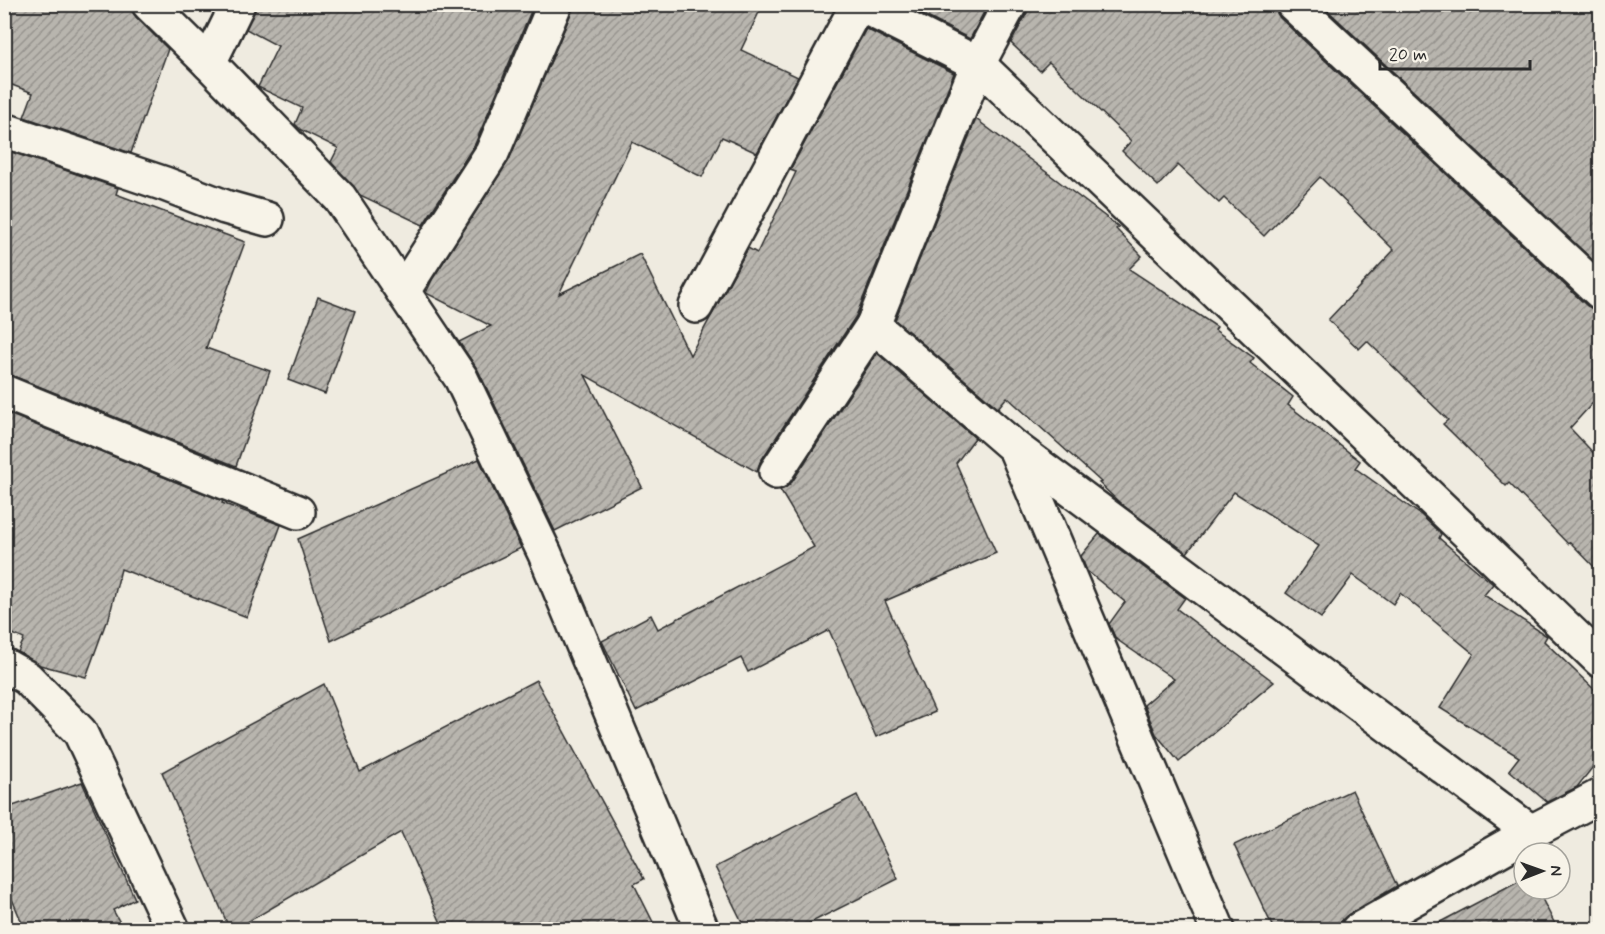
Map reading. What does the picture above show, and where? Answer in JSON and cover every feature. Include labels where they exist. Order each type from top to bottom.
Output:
[{"type":"street","points":[[149,4],[340,198],[461,378],[545,554],[702,930]]},
{"type":"street","points":[[209,63],[238,4]]},
{"type":"street","points":[[403,291],[492,153],[555,4]]},
{"type":"street","points":[[696,306],[859,4],[978,63],[1600,660]]},
{"type":"street","points":[[776,472],[873,325],[978,63],[1010,4]]},
{"type":"street","points":[[1293,4],[1600,292]]},
{"type":"street","points":[[4,130],[165,184],[225,207],[267,219]]},
{"type":"street","points":[[873,325],[1014,447],[1531,832]]},
{"type":"street","points":[[4,392],[298,512]]},
{"type":"street","points":[[1014,447],[1218,930]]},
{"type":"street","points":[[4,665],[27,678],[80,732],[173,930]]},
{"type":"street","points":[[1358,930],[1531,832],[1600,796]]},
{"type":"building","points":[[4,4],[131,4],[131,10],[136,17],[168,49],[131,153],[24,117],[33,93],[4,82]]},
{"type":"building","points":[[256,4],[534,4],[475,144],[423,225],[360,195],[331,162],[338,148],[301,130],[295,124],[302,108],[258,87],[278,46],[246,29]]},
{"type":"building","points":[[573,4],[763,4],[741,50],[798,77],[757,153],[722,137],[702,177],[632,142],[559,294],[640,254],[690,355],[748,248],[757,253],[796,172],[790,170],[866,29],[954,73],[856,316],[760,462],[757,472],[585,375],[642,487],[555,531],[478,370],[459,342],[491,326],[426,293],[433,278],[509,160]]},
{"type":"building","points":[[902,4],[988,4],[970,39]]},
{"type":"building","points":[[1029,4],[1275,4],[1275,10],[1280,18],[1587,306],[1600,310],[1600,395],[1570,428],[1600,460],[1600,573],[1570,542],[1568,544],[1509,483],[1506,486],[1443,424],[1448,420],[1367,341],[1359,349],[1328,320],[1394,250],[1320,177],[1264,236],[1224,198],[1219,203],[1178,165],[1158,186],[1122,151],[1131,141],[1049,62],[1040,71],[1011,43],[1027,13]]},
{"type":"building","points":[[1321,4],[1600,4],[1600,267]]},
{"type":"building","points":[[976,119],[1119,227],[1116,229],[1142,256],[1129,269],[1217,327],[1215,330],[1254,358],[1250,363],[1293,397],[1288,405],[1360,461],[1355,468],[1421,515],[1441,534],[1439,538],[1493,584],[1484,595],[1547,636],[1544,641],[1600,695],[1600,758],[1577,787],[1547,802],[1509,770],[1519,757],[1440,708],[1474,654],[1400,593],[1393,604],[1353,575],[1321,618],[1286,593],[1319,546],[1234,492],[1187,553],[1121,504],[1099,483],[1101,482],[1007,397],[998,408],[895,320]]},
{"type":"building","points":[[11,152],[118,188],[116,194],[245,242],[206,348],[270,371],[236,466],[4,374],[4,169]]},
{"type":"building","points":[[318,297],[355,311],[325,394],[288,380]]},
{"type":"building","points":[[877,353],[975,438],[956,463],[996,553],[885,601],[935,712],[876,737],[829,630],[748,672],[741,658],[636,711],[602,641],[651,615],[658,629],[814,547],[780,490],[792,482]]},
{"type":"building","points":[[4,412],[223,501],[222,503],[281,525],[247,617],[121,569],[108,622],[106,622],[86,677],[40,665],[18,652],[24,639],[4,630]]},
{"type":"building","points":[[479,459],[521,548],[331,641],[298,539]]},
{"type":"building","points":[[1099,534],[1185,598],[1177,609],[1274,682],[1179,762],[1156,734],[1144,705],[1174,679],[1116,639],[1109,624],[1125,602],[1087,571],[1081,556]]},
{"type":"building","points":[[536,680],[644,879],[634,884],[657,930],[444,930],[401,832],[234,930],[230,930],[162,772],[324,684],[360,772]]},
{"type":"building","points":[[82,782],[135,899],[113,910],[124,930],[25,930],[4,880],[4,809]]},
{"type":"building","points":[[1352,790],[1397,886],[1349,914],[1342,920],[1339,930],[1274,930],[1234,845]]},
{"type":"building","points":[[857,795],[898,879],[796,930],[746,930],[715,867]]},
{"type":"building","points":[[1512,884],[1512,901],[1543,901],[1558,930],[1425,930]]},
{"type":"building","points":[[1413,920],[1418,930],[1397,930]]}]
